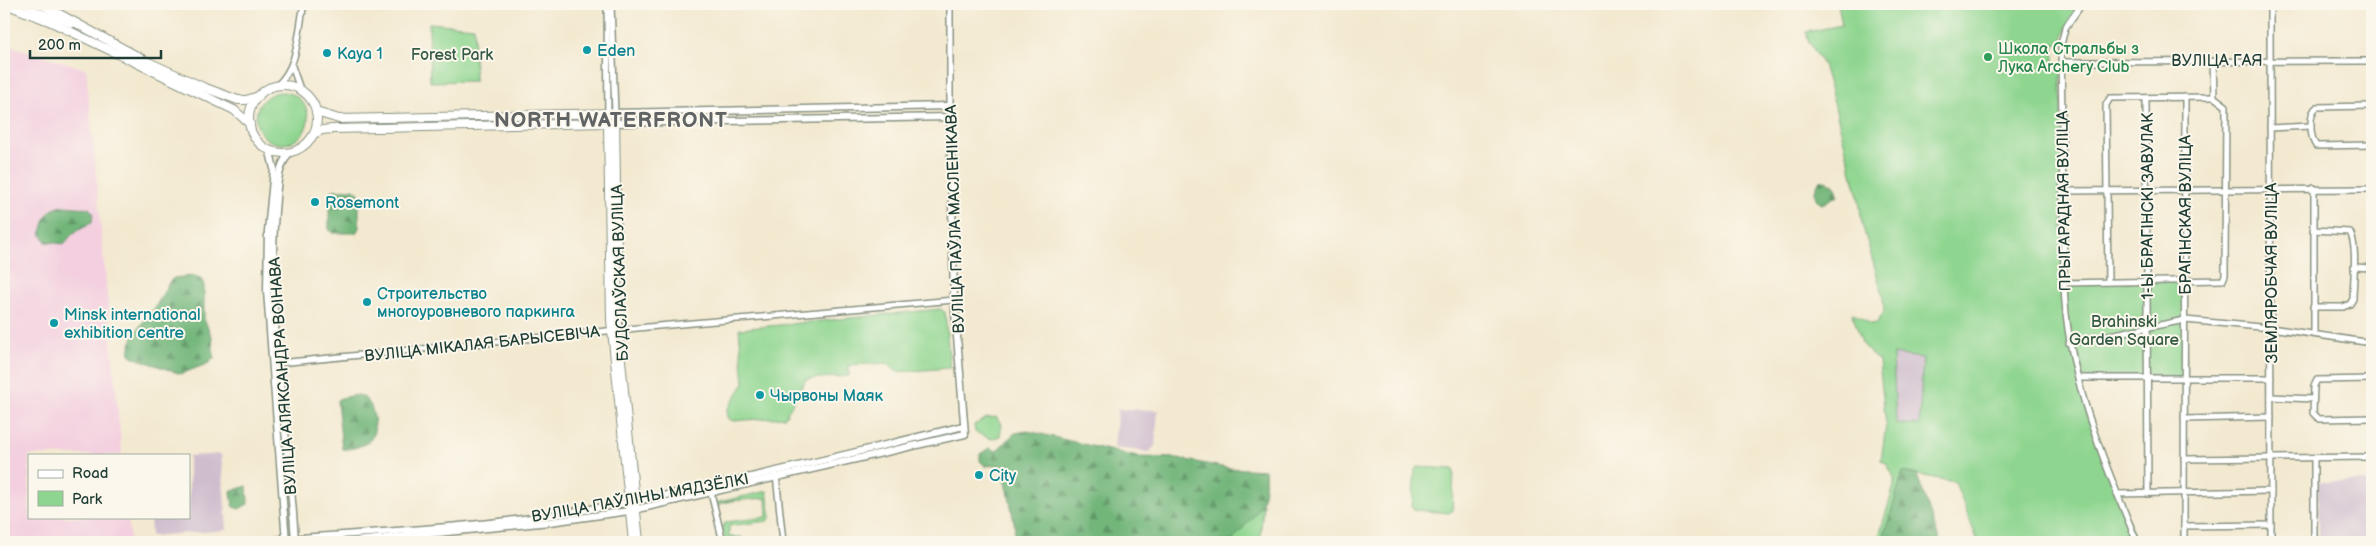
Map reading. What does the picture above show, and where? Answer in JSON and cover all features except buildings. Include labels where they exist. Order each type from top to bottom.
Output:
[{"type":"main road","points":[[5,4],[49,21],[234,110],[250,124]]},
{"type":"main road","points":[[41,4],[146,61],[229,97],[246,100],[259,96],[276,86],[290,86],[300,89],[310,98],[316,112],[317,123],[314,134]]},
{"type":"main road","points":[[259,96],[251,109],[250,124],[257,142],[270,152],[289,153],[302,147],[314,134],[322,130],[333,129],[611,123]]},
{"type":"main road","points":[[316,112],[339,119],[612,113]]},
{"type":"main road","name":"БУДСЛАЎСКАЯ ВУЛІЦА","points":[[612,113],[615,330],[632,511],[632,542]]},
{"type":"main road","name":"БУДСЛАЎСКАЯ ВУЛІЦА","points":[[632,511],[640,542]]},
{"type":"street","points":[[23,4],[146,61]]},
{"type":"street","points":[[276,86],[286,77],[292,66],[304,4]]},
{"type":"street","name":"БУДСЛАЎСКАЯ ВУЛІЦА","points":[[609,4],[612,113]]},
{"type":"street","name":"ВУЛІЦА ПАЎЛА МАСЛЕНІКАВА","points":[[950,4],[950,117],[954,300],[965,434]]},
{"type":"street","name":"ПРЫГАРАДНАЯ ВУЛІЦА","points":[[2082,4],[2065,28],[2062,42],[2064,282],[2069,343],[2078,378],[2117,494],[2137,542]]},
{"type":"street","name":"ЗЕМЛЯРОБЧАЯ ВУЛІЦА","points":[[2270,4],[2272,542]]},
{"type":"street","points":[[2213,61],[2214,97]]},
{"type":"street","name":"ВУЛІЦА ГАЯ","points":[[2062,62],[2372,61]]},
{"type":"street","points":[[292,66],[300,89]]},
{"type":"street","name":"БРАГІНСКАЯ ВУЛІЦА","points":[[2184,542],[2185,97]]},
{"type":"street","points":[[2064,282],[2222,280],[2225,275],[2226,106],[2214,97],[2110,98],[2106,105],[2108,281]]},
{"type":"street","name":"1-Ы БРАГІНСКІ ЗАВУЛАК","points":[[2146,99],[2149,327],[2148,494]]},
{"type":"street","points":[[612,113],[950,106]]},
{"type":"street","points":[[2372,106],[2317,107],[2313,112],[2312,126],[2312,138],[2316,146],[2372,145]]},
{"type":"street","points":[[611,123],[950,117]]},
{"type":"street","points":[[2270,128],[2312,126]]},
{"type":"street","name":"ВУЛІЦА АЛЯКСАНДРА ВОІНАВА","points":[[270,152],[274,169],[266,264],[294,540]]},
{"type":"street","name":"ВУЛІЦА АЛЯКСАНДРА ВОІНАВА","points":[[286,541],[273,291],[274,232],[279,169],[289,153]]},
{"type":"street","points":[[2314,188],[2314,334]]},
{"type":"street","points":[[2064,190],[2372,189]]},
{"type":"street","points":[[2313,307],[2343,307],[2350,304],[2353,299],[2354,267],[2353,239],[2350,232],[2314,230]]},
{"type":"street","points":[[2354,267],[2372,268]]},
{"type":"street","name":"ВУЛІЦА МІКАЛАЯ БАРЫСЕВІЧА","points":[[278,363],[615,330],[954,300]]},
{"type":"street","points":[[2069,343],[2185,320],[2271,328],[2372,343]]},
{"type":"street","points":[[2078,378],[2271,378]]},
{"type":"street","points":[[2372,379],[2317,380],[2313,399],[2313,414],[2319,419],[2372,418]]},
{"type":"street","points":[[2271,397],[2313,399]]},
{"type":"street","points":[[2184,419],[2271,416]]},
{"type":"street","name":"ВУЛІЦА ПАЎЛІНЫ МЯДЗЁЛКІ","points":[[346,542],[550,522],[632,511],[711,493],[964,426]]},
{"type":"street","name":"ВУЛІЦА ПАЎЛІНЫ МЯДЗЁЛКІ","points":[[251,542],[286,541],[540,517],[776,475],[965,434]]},
{"type":"street","points":[[2184,459],[2372,457]]},
{"type":"street","points":[[2314,458],[2314,542]]},
{"type":"street","points":[[776,475],[783,542]]},
{"type":"street","points":[[2117,494],[2271,491]]},
{"type":"street","points":[[711,493],[722,542]]},
{"type":"street","points":[[2184,526],[2272,524]]},
{"type":"shaded area","points":[[4,44],[86,69],[122,454],[28,454],[28,518],[128,518],[130,539],[93,542],[4,542]]},
{"type":"shaded area","points":[[1893,354],[1923,358],[1919,425],[1896,424]]},
{"type":"shaded area","points":[[1118,409],[1158,410],[1155,446],[1149,452],[1114,448]]},
{"type":"shaded area","points":[[221,454],[227,530],[151,536],[150,518],[190,518],[190,456]]},
{"type":"shaded area","points":[[2372,481],[2372,542],[2318,542],[2318,482]]},
{"type":"green space","name":"Brahinski Garden Square","points":[[1838,4],[2082,4],[2070,19],[2061,44],[2054,45],[2054,70],[2061,71],[2063,282],[2185,281],[2185,378],[2078,378],[2091,423],[2136,542],[1978,542],[1955,482],[1903,472],[1882,542],[1877,542],[1894,486],[1894,477],[1886,463],[1881,461],[1886,425],[1879,361],[1863,346],[1852,313],[1871,324],[1877,323],[1884,312],[1883,296],[1862,224],[1859,200],[1830,88],[1823,65],[1809,42],[1806,32],[1842,25]],"holes":[[[1893,354],[1923,358],[1919,425],[1896,424]]]},
{"type":"green space","name":"Forest Park","points":[[429,23],[474,27],[475,81],[430,82]]},
{"type":"green space","points":[[282,92],[296,96],[304,104],[308,118],[304,132],[296,140],[282,144],[268,140],[260,132],[256,118],[260,104],[268,96]]},
{"type":"green space","points":[[1825,180],[1834,186],[1838,195],[1822,204],[1817,200],[1815,190],[1820,181]]},
{"type":"green space","points":[[354,189],[359,193],[359,228],[356,233],[332,233],[329,229],[329,192]]},
{"type":"green space","points":[[63,206],[89,208],[93,213],[92,223],[76,231],[64,244],[46,242],[41,234],[45,220],[53,209]]},
{"type":"green space","points":[[193,276],[200,278],[204,284],[204,319],[212,337],[214,358],[209,363],[181,374],[135,358],[130,354],[134,334],[156,306],[170,281],[174,278]]},
{"type":"green space","points":[[940,309],[945,312],[950,368],[897,372],[887,363],[849,365],[849,376],[806,379],[785,417],[733,421],[728,418],[727,410],[744,383],[739,329]]},
{"type":"green space","points":[[358,395],[367,401],[373,411],[373,435],[368,442],[360,446],[342,449],[337,400]]},
{"type":"green space","points":[[996,417],[1002,424],[1000,436],[991,439],[975,432],[974,425],[987,418]]},
{"type":"green space","points":[[1028,431],[1138,457],[1176,458],[1227,468],[1265,470],[1262,502],[1253,517],[1231,542],[1013,542],[1015,527],[1003,467],[1000,465],[985,466],[980,461],[980,454],[989,448],[996,451],[1015,433]]},
{"type":"green space","points":[[1417,467],[1453,469],[1452,511],[1449,513],[1415,510],[1412,507],[1415,469]]},
{"type":"green space","points":[[1903,472],[1917,475],[1940,542],[1882,542]]},
{"type":"green space","points":[[247,486],[248,504],[239,509],[233,507],[231,491]]},
{"type":"green space","points":[[767,491],[771,517],[768,521],[729,526],[729,537],[742,537],[741,540],[726,540],[722,531],[726,522],[767,517],[766,498],[731,501],[719,504],[719,507],[715,503]]},
{"type":"green space","points":[[1263,503],[1260,542],[1231,542]]},
{"type":"place","name":"Eden","points":[[587,50]]},
{"type":"place","name":"Kaya 1","points":[[327,53]]},
{"type":"place","name":"Школа Стральбы з Лука Archery Club","points":[[1988,57]]},
{"type":"place","name":"Rosemont","points":[[315,202]]},
{"type":"place","name":"Строительство многоуровневого паркинга","points":[[367,302]]},
{"type":"place","name":"Minsk international exhibition centre","points":[[54,323]]},
{"type":"place","name":"Чырвоны Маяк","points":[[760,395]]},
{"type":"place","name":"City","points":[[979,475]]},
{"type":"district","name":"NORTH WATERFRONT","points":[[611,120]]}]
